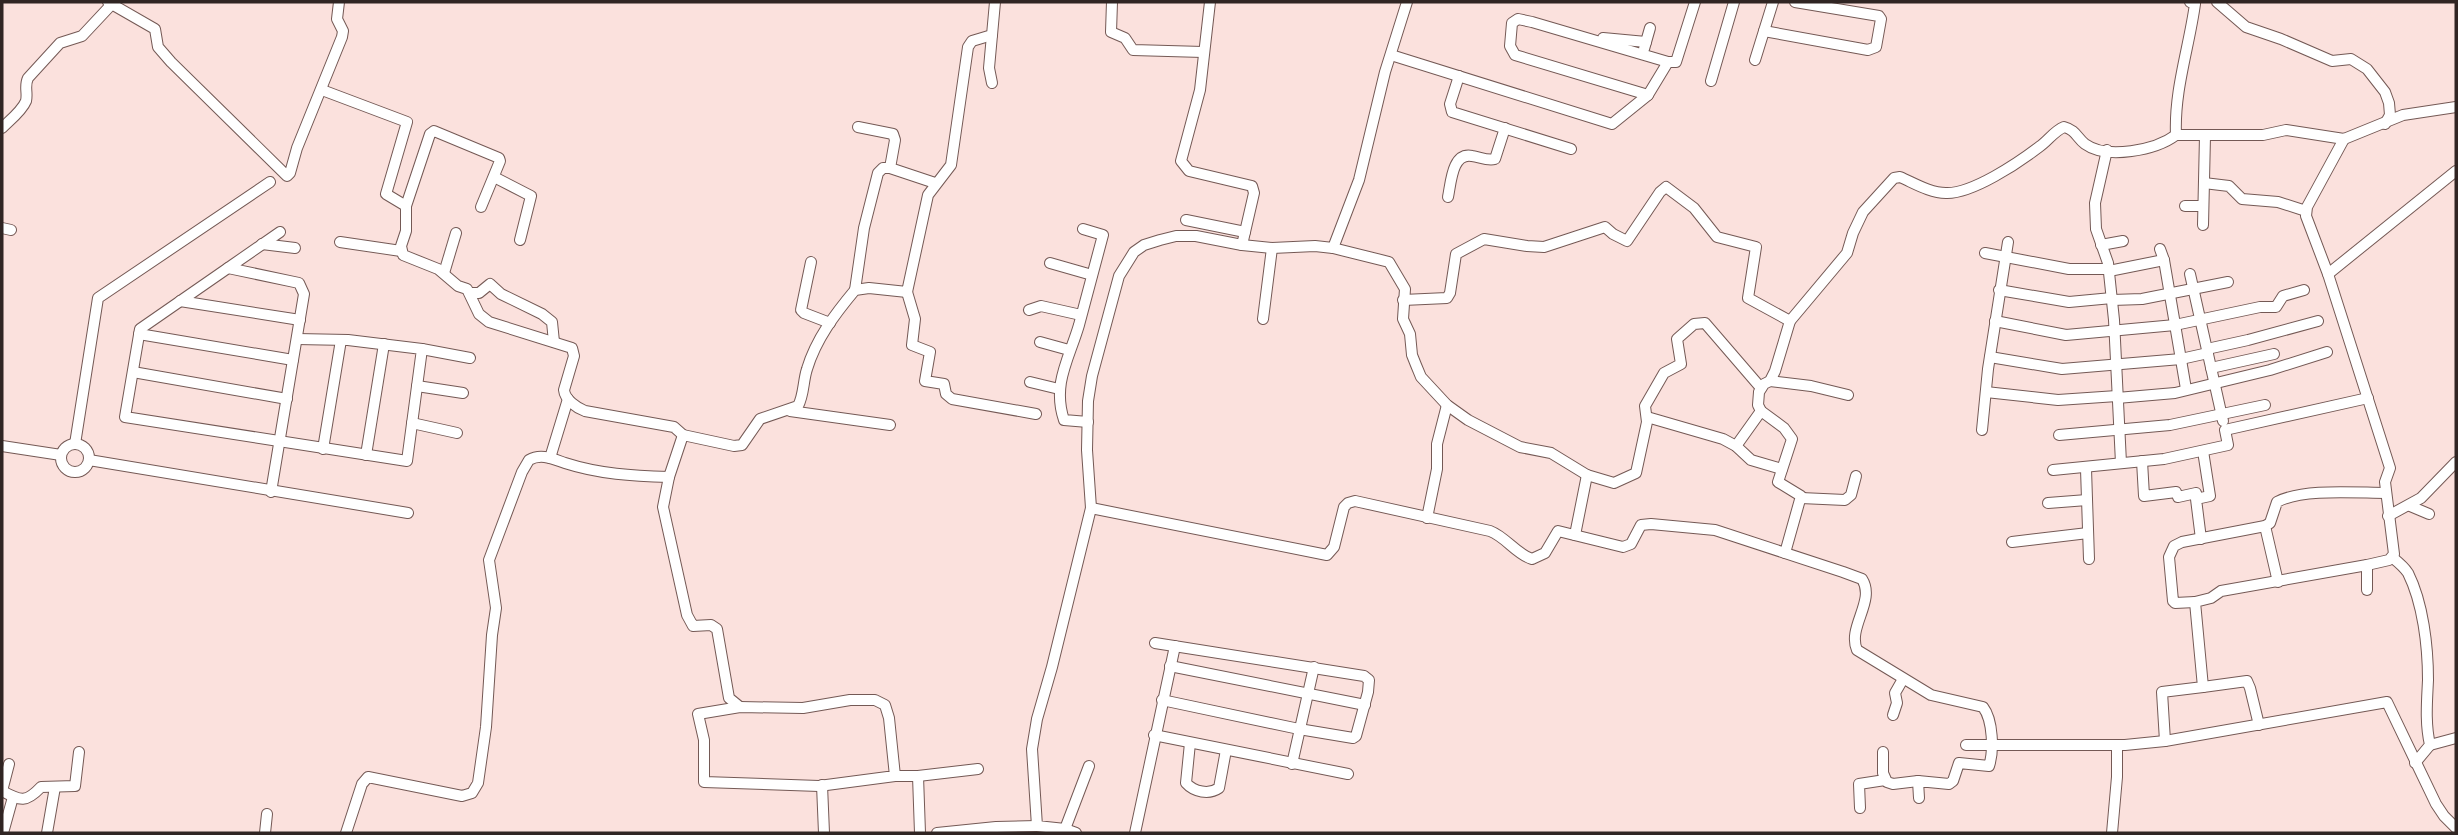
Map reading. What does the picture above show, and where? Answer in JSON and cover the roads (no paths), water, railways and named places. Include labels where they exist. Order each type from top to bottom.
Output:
[{"type":"street","points":[[2,128],[27,99],[25,84],[28,78],[60,43],[82,36],[110,3],[155,29],[158,47],[171,62],[285,176],[290,173],[297,148],[342,37],[343,31],[337,19],[339,2]]},
{"type":"street","points":[[992,83],[989,68],[995,2]]},
{"type":"street","points":[[1112,2],[1111,33],[1125,38],[1133,50],[1203,52]]},
{"type":"street","points":[[1209,2],[1200,90],[1181,161],[1189,171],[1249,184],[1254,193],[1242,245]]},
{"type":"street","points":[[1333,248],[1359,180],[1407,2]]},
{"type":"street","points":[[1647,95],[1515,55],[1510,46],[1510,28],[1514,20],[1532,22],[1674,64],[1695,2]]},
{"type":"street","points":[[1711,81],[1734,2]]},
{"type":"street","points":[[1755,60],[1773,2]]},
{"type":"street","points":[[1764,31],[1871,51],[1876,47],[1881,19],[1879,16],[1796,2]]},
{"type":"street","points":[[2176,135],[2176,100],[2180,74],[2197,2]]},
{"type":"street","points":[[2217,2],[2246,27],[2332,61],[2351,59],[2367,69],[2385,92],[2389,103],[2390,115],[2385,124]]},
{"type":"street","points":[[1642,55],[1650,28]]},
{"type":"street","points":[[992,35],[972,41],[968,47],[951,165],[928,195],[907,292],[915,318],[912,345],[930,352],[925,381],[944,384],[946,394],[952,399],[1035,414]]},
{"type":"street","points":[[1576,35],[1646,42]]},
{"type":"street","points":[[1391,55],[1612,124],[1647,95],[1668,62]]},
{"type":"street","points":[[1459,76],[1450,104],[1451,111],[1571,149]]},
{"type":"street","points":[[322,90],[407,122],[386,194],[406,206]]},
{"type":"street","points":[[1785,553],[1801,498],[1800,494],[1779,484],[1792,439],[1784,428],[1761,411],[1758,401],[1790,321],[1847,253],[1863,212],[1894,178],[1900,177],[1940,192],[1953,193],[2007,168],[2064,127],[2075,132],[2085,144],[2120,152],[2144,149],[2167,142],[2176,135],[2263,135],[2287,130],[2344,139],[2403,115],[2456,107]]},
{"type":"street","points":[[858,127],[894,135],[890,168]]},
{"type":"street","points":[[1448,197],[1453,170],[1460,158],[1468,155],[1493,160],[1505,128]]},
{"type":"street","points":[[481,207],[500,161],[497,157],[434,131],[430,134],[406,206],[407,231],[401,251],[404,257],[444,273],[458,286],[467,289],[482,318],[500,327],[573,350],[574,356],[564,390],[568,399],[585,411],[674,427],[683,435],[738,446],[745,443],[760,419],[795,408],[800,403],[807,368],[817,343],[855,290],[864,228],[878,173],[883,168],[890,168],[935,183]]},
{"type":"street","points":[[2203,225],[2205,136]]},
{"type":"street","points":[[2344,139],[2306,211],[2307,222],[2328,274],[2390,468],[2385,480],[2394,544],[2393,558]]},
{"type":"street","points":[[2107,150],[2095,202],[2096,229],[2109,270],[2122,463]]},
{"type":"street","points":[[2328,274],[2456,172]]},
{"type":"street","points":[[494,177],[531,196],[520,240]]},
{"type":"street","points":[[1196,178],[1254,193]]},
{"type":"street","points":[[75,444],[98,298],[270,182]]},
{"type":"street","points":[[2204,183],[2229,186],[2242,198],[2278,202],[2306,211]]},
{"type":"street","points":[[1403,300],[1447,298],[1456,254],[1484,239],[1544,247],[1605,227],[1627,241],[1666,187],[1674,190],[1694,208],[1717,237],[1755,246],[1748,298],[1790,321]]},
{"type":"street","points":[[2185,206],[2203,206]]},
{"type":"street","points":[[1186,219],[1245,232]]},
{"type":"street","points":[[1083,229],[1103,235],[1059,389],[1063,419],[1088,422]]},
{"type":"street","points":[[280,232],[140,329],[125,417],[407,461],[422,349]]},
{"type":"street","points":[[444,273],[456,233]]},
{"type":"street","points":[[1037,826],[1032,749],[1091,508],[1087,450],[1092,376],[1119,276],[1134,252],[1144,245],[1176,236],[1196,236],[1242,245],[1333,248],[1389,262],[1405,289],[1403,319],[1410,334],[1412,355],[1421,377],[1447,405],[1468,420],[1520,447],[1551,453],[1587,475],[1614,483],[1635,474],[1647,417],[1645,406],[1664,373],[1682,363],[1677,344],[1679,335],[1698,322],[1705,323],[1765,385],[1811,386],[1848,395]]},
{"type":"street","points":[[2101,245],[2123,241]]},
{"type":"street","points":[[340,242],[401,251]]},
{"type":"street","points":[[1982,430],[1999,290],[2008,242]]},
{"type":"street","points":[[262,244],[295,248]]},
{"type":"street","points":[[1263,318],[1272,247]]},
{"type":"street","points":[[1985,253],[2069,269],[2109,270],[2162,255],[2186,389]]},
{"type":"street","points":[[811,262],[801,310],[830,323]]},
{"type":"street","points":[[1050,263],[1092,275]]},
{"type":"street","points":[[228,268],[299,283],[304,294],[271,492]]},
{"type":"street","points":[[2053,470],[2164,459],[2228,445],[2190,274]]},
{"type":"street","points":[[1999,290],[2069,302],[2141,299],[2228,282]]},
{"type":"street","points":[[470,293],[479,293],[490,284],[501,295],[542,314],[552,322],[554,342]]},
{"type":"street","points":[[855,290],[869,288],[907,292]]},
{"type":"street","points":[[1995,321],[2067,335],[2175,325],[2260,307],[2276,307],[2283,296],[2304,290]]},
{"type":"street","points":[[180,301],[300,320]]},
{"type":"street","points":[[1029,310],[1041,306],[1082,316]]},
{"type":"street","points":[[1990,357],[2062,369],[2181,359],[2318,321]]},
{"type":"street","points":[[139,334],[293,360]]},
{"type":"street","points":[[297,339],[383,344],[470,358]]},
{"type":"street","points":[[323,449],[341,340]]},
{"type":"street","points":[[1040,342],[1069,350]]},
{"type":"street","points":[[366,455],[383,344]]},
{"type":"street","points":[[1986,392],[2058,400],[2175,393],[2270,370],[2327,352]]},
{"type":"street","points":[[2211,368],[2274,355]]},
{"type":"street","points":[[133,372],[287,399]]},
{"type":"street","points":[[1030,382],[1059,389]]},
{"type":"street","points":[[417,386],[463,393]]},
{"type":"street","points":[[2225,430],[2368,398]]},
{"type":"street","points":[[550,458],[568,399]]},
{"type":"street","points":[[1427,518],[1437,469],[1437,444],[1447,405]]},
{"type":"street","points":[[2059,435],[2170,425],[2265,405]]},
{"type":"street","points":[[787,411],[890,425]]},
{"type":"street","points":[[1736,446],[1761,411]]},
{"type":"street","points":[[1647,417],[1723,439],[1736,446],[1751,460],[1782,468]]},
{"type":"street","points":[[412,423],[457,433]]},
{"type":"street","points":[[683,435],[669,477],[663,507],[687,615],[693,626],[711,625],[717,629],[729,698],[740,707]]},
{"type":"street","points":[[75,444],[86,449],[89,460],[82,470],[70,471],[61,463],[61,455],[64,448],[75,444]]},
{"type":"street","points":[[2,446],[61,455]]},
{"type":"street","points":[[2198,499],[2210,496],[2203,451]]},
{"type":"street","points":[[346,833],[362,784],[368,777],[462,796],[475,790],[485,727],[496,608],[489,560],[526,463],[537,456],[613,474],[669,477]]},
{"type":"street","points":[[89,460],[408,513]]},
{"type":"street","points":[[2142,461],[2144,496],[2176,492],[2178,497],[2196,494],[2202,539]]},
{"type":"street","points":[[2388,516],[2410,506],[2456,463]]},
{"type":"street","points":[[2086,468],[2089,559]]},
{"type":"street","points":[[1575,535],[1587,475]]},
{"type":"street","points":[[1801,498],[1845,500],[1851,495],[1856,476]]},
{"type":"street","points":[[2386,493],[2337,492],[2287,498],[2277,502],[2270,523],[2266,526],[2182,542],[2174,546],[2169,557],[2172,601],[2196,602],[2211,598],[2221,591],[2393,558]]},
{"type":"street","points":[[2048,503],[2087,500]]},
{"type":"street","points":[[1091,508],[1327,555],[1334,547],[1344,507],[1351,501],[1496,533],[1532,559],[1545,553],[1556,532],[1623,547],[1631,544],[1641,526],[1651,524],[1715,530],[1862,579],[1866,590],[1854,638],[1857,650],[1931,695],[1983,707],[1988,713],[1991,744],[1989,766],[1959,763],[1953,781],[1949,784],[1918,781],[1893,784],[1885,780],[1859,784],[1860,808]]},
{"type":"street","points":[[2410,506],[2429,514]]},
{"type":"street","points":[[2266,526],[2278,582]]},
{"type":"street","points":[[2012,542],[2088,533]]},
{"type":"street","points":[[2393,558],[2406,570],[2421,618],[2428,676],[2426,725],[2430,745]]},
{"type":"street","points":[[2367,565],[2367,590]]},
{"type":"street","points":[[2196,602],[2203,687]]},
{"type":"street","points":[[1155,643],[1366,677],[1369,687],[1356,736],[1353,738],[1162,700]]},
{"type":"street","points":[[1135,833],[1175,646]]},
{"type":"street","points":[[1170,666],[1364,705]]},
{"type":"street","points":[[1292,764],[1314,667]]},
{"type":"street","points":[[1893,715],[1897,703],[1896,692],[1903,679]]},
{"type":"street","points":[[2165,741],[2162,692],[2247,681],[2259,724]]},
{"type":"street","points":[[895,776],[889,718],[885,705],[875,700],[849,700],[803,708],[740,707],[698,714],[704,740],[704,782],[822,785],[978,769]]},
{"type":"street","points":[[1966,745],[2117,745],[2165,741],[2387,702],[2437,804],[2452,824]]},
{"type":"street","points":[[1154,735],[1348,774]]},
{"type":"street","points":[[2416,762],[2430,745],[2456,738]]},
{"type":"street","points":[[1190,743],[1185,781],[1191,788],[1206,793],[1219,788],[1226,750]]},
{"type":"street","points":[[2112,833],[2117,745]]},
{"type":"street","points":[[9,764],[2,791],[13,797],[30,799],[41,788],[75,786],[79,752]]},
{"type":"street","points":[[1882,752],[1885,780]]},
{"type":"street","points":[[937,833],[1024,830],[1037,826],[1071,831],[1089,766]]},
{"type":"street","points":[[918,776],[920,833]]},
{"type":"street","points":[[1918,781],[1919,798]]},
{"type":"street","points":[[822,785],[824,833]]},
{"type":"street","points":[[47,833],[55,787]]},
{"type":"street","points":[[3,833],[13,797]]},
{"type":"street","points":[[2452,824],[2456,809]]},
{"type":"street","points":[[265,833],[267,814]]}]
